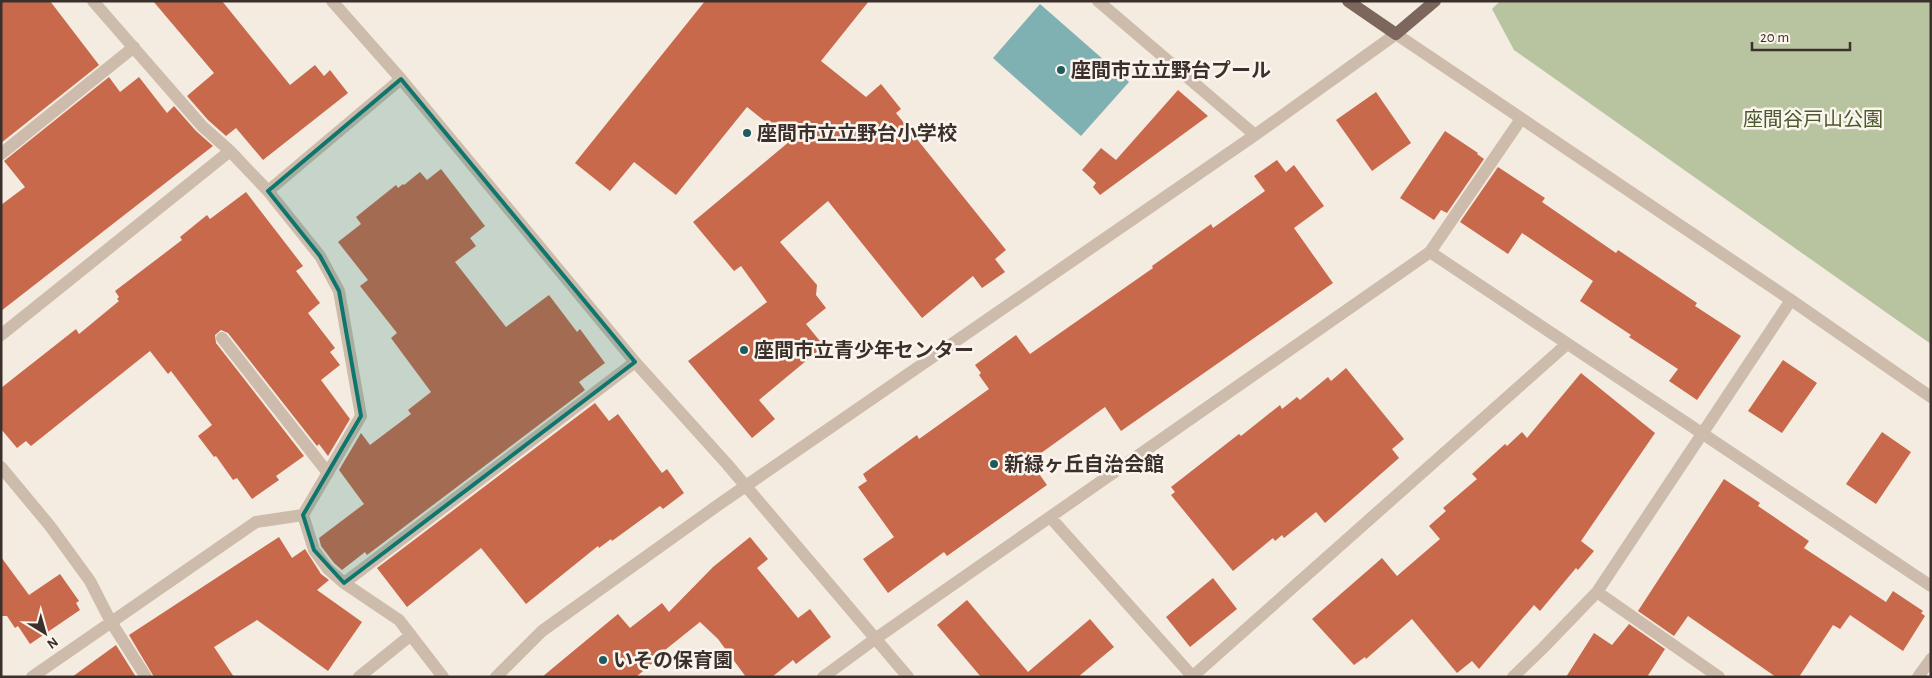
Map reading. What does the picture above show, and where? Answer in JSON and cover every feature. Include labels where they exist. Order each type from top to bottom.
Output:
[{"type":"main road","points":[[1348,1],[1396,34],[1435,1]]},
{"type":"street","points":[[94,1],[202,126],[230,151],[268,191],[320,256],[339,291],[362,416],[303,515],[314,550],[328,569],[344,583],[398,620],[443,677]]},
{"type":"street","points":[[332,1],[400,79],[635,362],[745,486],[908,677]]},
{"type":"street","points":[[1098,1],[1255,135]]},
{"type":"street","points":[[496,677],[542,631],[745,486],[1255,135],[1396,34],[1791,300],[1931,397]]},
{"type":"street","points":[[1,154],[134,47]]},
{"type":"street","points":[[268,191],[400,79]]},
{"type":"street","points":[[824,677],[875,639],[1430,252],[1521,118]]},
{"type":"street","points":[[1,335],[230,151]]},
{"type":"street","points":[[1430,252],[1931,586]]},
{"type":"street","points":[[1512,677],[1597,592],[1791,300]]},
{"type":"street","points":[[222,338],[328,473]]},
{"type":"street","points":[[1050,517],[1192,677],[1567,344]]},
{"type":"street","points":[[344,583],[635,362]]},
{"type":"street","points":[[1,467],[50,526],[90,581],[111,622],[146,677]]},
{"type":"street","points":[[32,677],[256,522],[303,515]]},
{"type":"street","points":[[1597,592],[1720,677]]},
{"type":"street","points":[[359,677],[411,635]]},
{"type":"street","points":[[1918,677],[1931,659]]},
{"type":"highlighted area","points":[[401,79],[635,362],[344,583],[314,550],[303,515],[361,416],[339,291],[320,256],[268,191]]},
{"type":"green space","name":"座間谷戸山公園","points":[[1500,1],[1931,1],[1931,344],[1514,50],[1492,9]]},
{"type":"water","name":"座間市立立野台プール","points":[[1040,4],[1129,82],[1081,136],[993,58]]},
{"type":"building","points":[[1,1],[50,1],[99,65],[1,143]]},
{"type":"building","points":[[153,1],[222,1],[290,85],[315,65],[324,76],[330,70],[348,93],[263,160],[236,128],[226,136],[208,120],[187,96],[214,73]]},
{"type":"building","points":[[705,1],[869,1],[821,61],[866,97],[881,84],[901,109],[896,113],[1006,250],[995,259],[1005,272],[982,288],[973,276],[922,318],[828,201],[780,242],[817,285],[816,295],[826,308],[806,324],[824,346],[759,400],[775,419],[752,438],[688,361],[767,302],[741,266],[734,271],[693,222],[790,141],[747,107],[676,195],[634,162],[610,191],[575,163]]},
{"type":"building","points":[[109,77],[120,92],[139,77],[167,113],[174,106],[196,131],[213,146],[1,311],[1,205],[25,187],[4,161]]},
{"type":"building","points":[[1178,90],[1208,116],[1100,195],[1093,187],[1096,183],[1082,170],[1101,148],[1116,160]]},
{"type":"building","points":[[1376,92],[1411,143],[1372,171],[1336,120]]},
{"type":"building","points":[[1445,131],[1484,159],[1447,213],[1441,210],[1434,220],[1400,198]]},
{"type":"building","points":[[1277,160],[1286,172],[1294,165],[1324,206],[1294,228],[1333,283],[1121,431],[1105,407],[1030,461],[1047,485],[947,556],[944,552],[888,593],[863,559],[894,537],[858,487],[867,481],[863,474],[917,435],[919,439],[989,389],[979,375],[981,373],[975,365],[1016,335],[1030,354],[1153,268],[1152,266],[1211,224],[1213,228],[1265,191],[1254,176]]},
{"type":"building","points":[[1498,167],[1545,198],[1542,202],[1616,253],[1618,250],[1697,303],[1695,306],[1741,336],[1697,400],[1669,381],[1678,369],[1629,337],[1631,335],[1580,301],[1593,281],[1522,233],[1508,254],[1460,222]]},
{"type":"building","points":[[441,169],[485,226],[470,238],[476,246],[455,262],[506,327],[549,295],[577,332],[580,329],[605,363],[579,382],[585,390],[367,555],[365,552],[342,570],[321,546],[319,538],[364,504],[339,470],[361,433],[370,445],[411,414],[408,410],[431,392],[391,338],[397,333],[360,286],[368,280],[338,242],[361,224],[356,217],[396,185],[398,188],[404,185],[420,172],[427,180]]},
{"type":"building","points":[[246,192],[303,266],[296,271],[320,303],[308,313],[335,348],[330,352],[340,365],[321,380],[350,419],[328,456],[319,444],[317,446],[228,333],[221,330],[215,335],[216,343],[304,456],[276,476],[279,480],[252,499],[237,478],[233,480],[216,456],[214,457],[198,436],[212,425],[171,371],[168,374],[150,351],[31,446],[26,441],[17,448],[1,429],[1,388],[76,329],[79,334],[119,301],[115,291],[182,240],[180,237],[207,215],[210,219]]},
{"type":"building","points":[[1783,360],[1817,383],[1782,433],[1748,411]]},
{"type":"building","points":[[1346,368],[1404,439],[1392,449],[1399,458],[1325,523],[1316,512],[1284,538],[1282,535],[1275,541],[1273,538],[1233,571],[1171,495],[1175,492],[1171,487],[1280,405],[1282,409],[1297,397],[1300,400],[1328,377],[1331,381]]},
{"type":"building","points":[[1581,373],[1655,433],[1581,541],[1594,551],[1578,570],[1576,568],[1540,611],[1534,605],[1479,669],[1472,661],[1457,673],[1412,619],[1366,659],[1365,657],[1354,665],[1312,619],[1382,558],[1397,576],[1440,539],[1429,526],[1446,511],[1443,508],[1477,479],[1472,474],[1505,444],[1507,446],[1522,432],[1527,438]]},
{"type":"building","points":[[595,403],[609,421],[618,414],[662,473],[667,469],[684,493],[663,509],[660,506],[612,541],[611,539],[599,548],[598,546],[526,604],[481,548],[407,607],[377,568]]},
{"type":"building","points":[[1882,432],[1911,452],[1876,504],[1846,484]]},
{"type":"building","points":[[1724,479],[1760,503],[1758,506],[1809,541],[1804,548],[1886,602],[1893,591],[1923,611],[1921,613],[1925,616],[1903,651],[1850,615],[1840,629],[1833,625],[1799,677],[1776,677],[1688,616],[1674,636],[1638,611]]},
{"type":"building","points":[[279,537],[292,558],[305,549],[321,574],[329,580],[317,590],[362,622],[328,671],[257,620],[214,647],[234,677],[154,677],[129,635]]},
{"type":"building","points":[[750,537],[768,559],[757,568],[798,618],[810,609],[831,637],[796,664],[793,660],[772,677],[746,677],[718,639],[700,622],[655,658],[656,660],[636,677],[542,677],[618,614],[630,628],[662,603],[669,612],[713,567]]},
{"type":"building","points":[[1,557],[29,595],[60,574],[79,601],[76,603],[80,610],[30,644],[18,626],[15,628],[7,616],[1,616]]},
{"type":"building","points":[[1213,578],[1237,609],[1190,647],[1166,617]]},
{"type":"building","points":[[967,600],[1028,672],[1090,619],[1114,647],[1078,677],[981,677],[937,625]]},
{"type":"building","points":[[1629,624],[1665,649],[1647,677],[1566,677],[1594,633],[1612,645]]},
{"type":"building","points":[[116,645],[136,677],[72,677]]},
{"type":"place","name":"座間市立立野台プール","points":[[1061,70]]},
{"type":"place","name":"座間市立立野台小学校","points":[[747,133]]},
{"type":"place","name":"座間市立青少年センター","points":[[744,350]]},
{"type":"place","name":"新緑ヶ丘自治会館","points":[[994,464]]},
{"type":"place","name":"いその保育園","points":[[603,660]]}]
